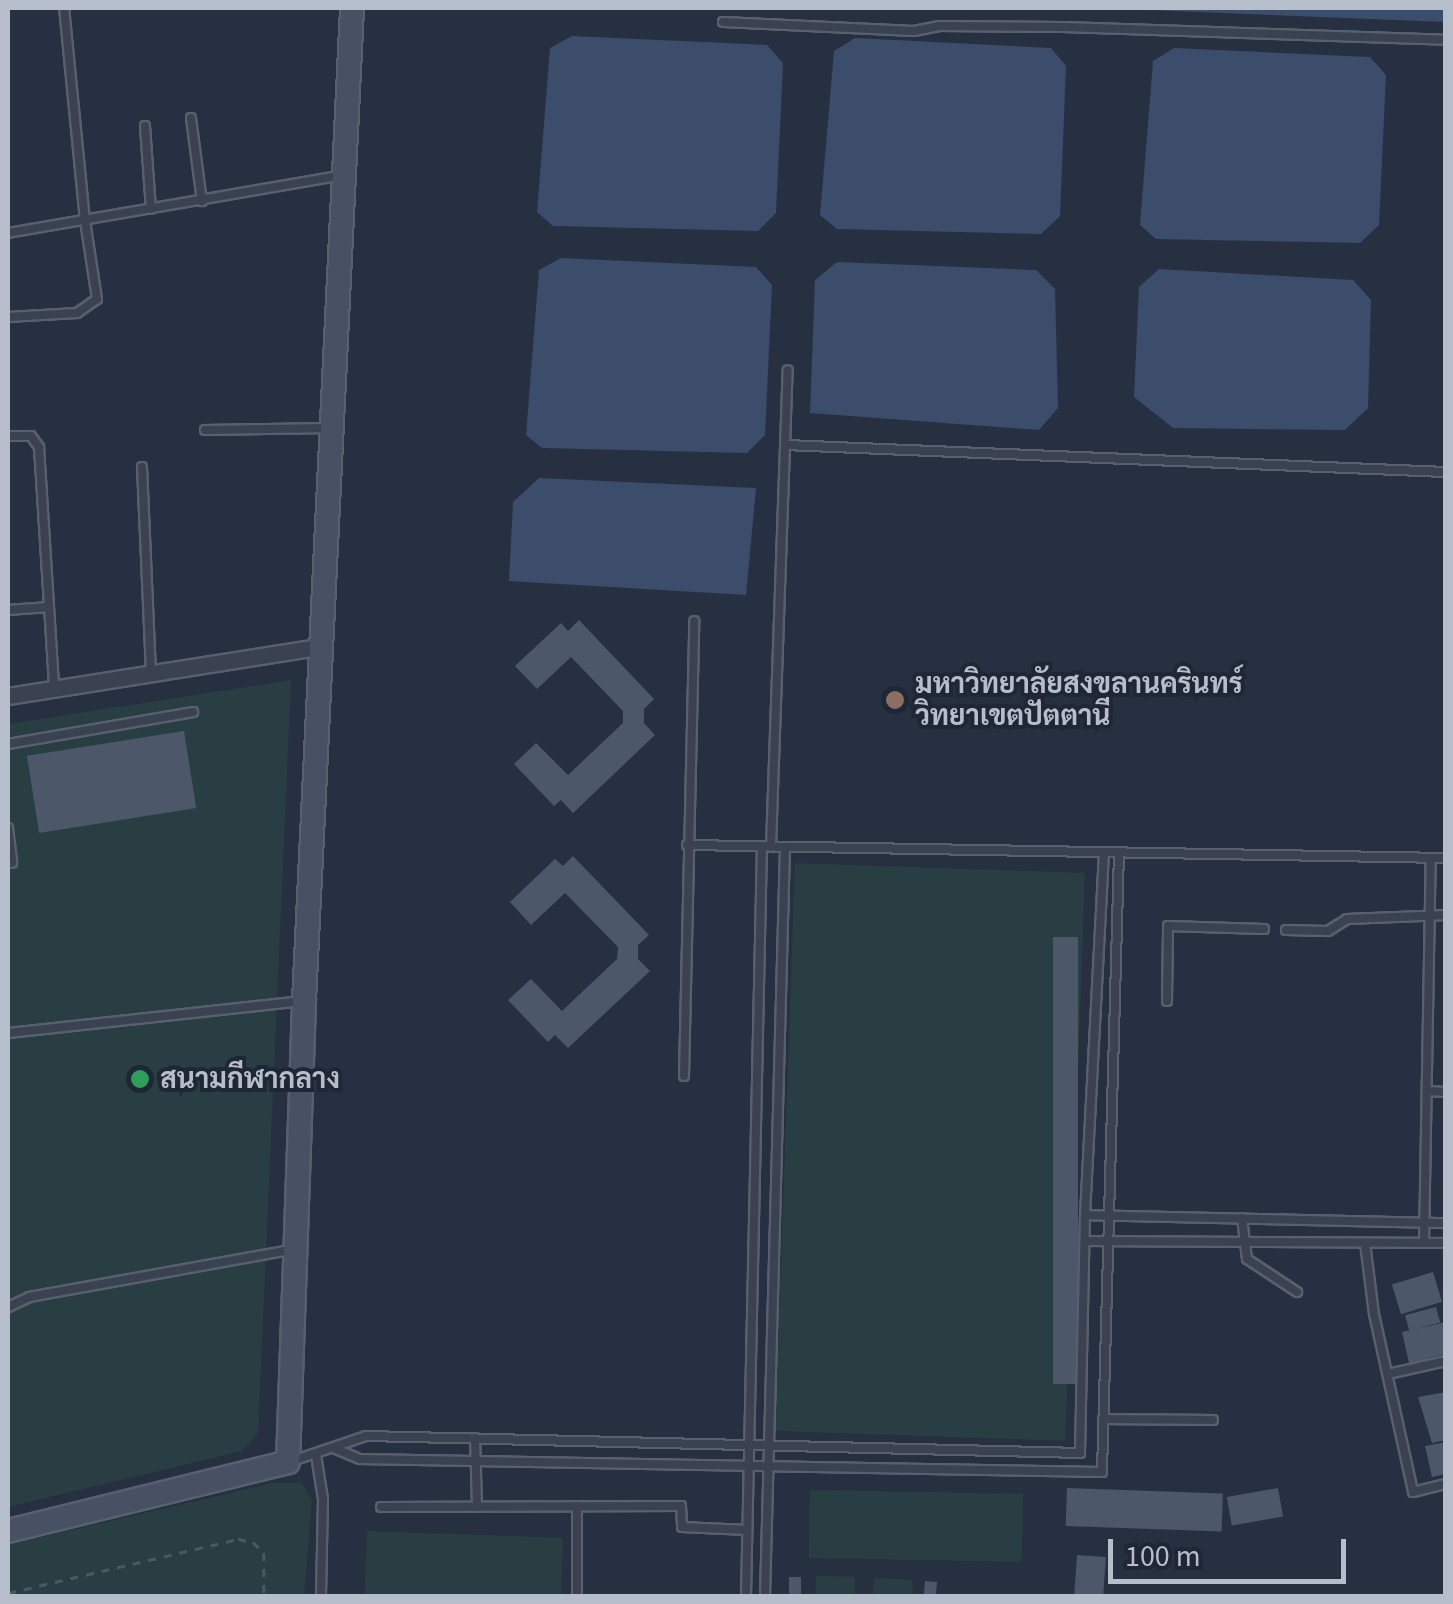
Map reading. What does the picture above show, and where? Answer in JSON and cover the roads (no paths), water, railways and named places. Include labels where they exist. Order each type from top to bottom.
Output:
[{"type":"street","points":[[8,1531],[288,1462],[304,1001],[352,8]]},
{"type":"street","points":[[8,696],[323,646]]},
{"type":"lane","points":[[8,317],[77,312],[98,299],[85,221],[64,8]]},
{"type":"lane","points":[[723,22],[914,30],[940,26],[1063,27],[1446,40]]},
{"type":"lane","points":[[191,118],[202,200]]},
{"type":"lane","points":[[145,126],[151,210]]},
{"type":"lane","points":[[8,233],[343,175]]},
{"type":"lane","points":[[746,1596],[766,847],[788,370]]},
{"type":"lane","points":[[205,430],[330,428]]},
{"type":"lane","points":[[8,436],[31,436],[39,447],[54,688]]},
{"type":"lane","points":[[785,446],[1446,472]]},
{"type":"lane","points":[[142,467],[151,675]]},
{"type":"lane","points":[[8,610],[50,607]]},
{"type":"lane","points":[[684,1076],[694,621]]},
{"type":"lane","points":[[8,744],[193,712]]},
{"type":"lane","points":[[8,828],[12,864]]},
{"type":"lane","points":[[688,846],[1446,858]]},
{"type":"lane","points":[[765,1596],[785,848]]},
{"type":"lane","points":[[288,1462],[366,1436],[1080,1453],[1086,1215],[1104,852]]},
{"type":"lane","points":[[336,1449],[360,1459],[1102,1472],[1119,853]]},
{"type":"lane","points":[[1424,1243],[1431,858]]},
{"type":"lane","points":[[1286,930],[1328,931],[1347,919],[1446,916]]},
{"type":"lane","points":[[1167,1001],[1168,926],[1264,929]]},
{"type":"lane","points":[[8,1032],[304,1001]]},
{"type":"lane","points":[[1428,1091],[1446,1092]]},
{"type":"lane","points":[[1086,1215],[1446,1222]]},
{"type":"lane","points":[[1242,1218],[1246,1259],[1297,1292]]},
{"type":"lane","points":[[1085,1242],[1446,1243]]},
{"type":"lane","points":[[1365,1242],[1413,1492],[1446,1484]]},
{"type":"lane","points":[[8,1307],[28,1296],[294,1250]]},
{"type":"lane","points":[[1388,1374],[1446,1362]]},
{"type":"lane","points":[[1103,1419],[1212,1420]]},
{"type":"lane","points":[[476,1438],[477,1507]]},
{"type":"lane","points":[[903,1449],[904,1468]]},
{"type":"lane","points":[[316,1455],[323,1499],[321,1596]]},
{"type":"lane","points":[[576,1506],[577,1596]]},
{"type":"lane","points":[[381,1507],[681,1506],[682,1527],[747,1530]]},
{"type":"water","points":[[1099,8],[1445,8],[1446,22],[1445,22]]},
{"type":"water","points":[[572,36],[767,45],[783,63],[776,213],[758,231],[553,226],[537,212],[550,48]]},
{"type":"water","points":[[855,38],[1051,48],[1066,66],[1060,216],[1041,234],[837,229],[820,215],[834,51]]},
{"type":"water","points":[[1174,48],[1370,57],[1386,75],[1379,225],[1360,243],[1156,239],[1140,225],[1153,61]]},
{"type":"water","points":[[561,258],[756,267],[772,285],[765,435],[747,453],[542,448],[526,435],[539,270]]},
{"type":"water","points":[[837,262],[1036,270],[1055,289],[1058,408],[1039,430],[810,413],[815,280]]},
{"type":"water","points":[[1159,269],[1353,280],[1371,300],[1368,408],[1345,430],[1173,428],[1134,397],[1139,287]]},
{"type":"water","points":[[539,478],[756,488],[746,595],[509,581],[513,502]]},
{"type":"place","name":"มหาวิทยาลัยสงขลานครินทร์ วิทยาเขตปัตตานี","points":[[895,700]]},
{"type":"place","name":"สนามกีฬากลาง","points":[[140,1079]]}]
